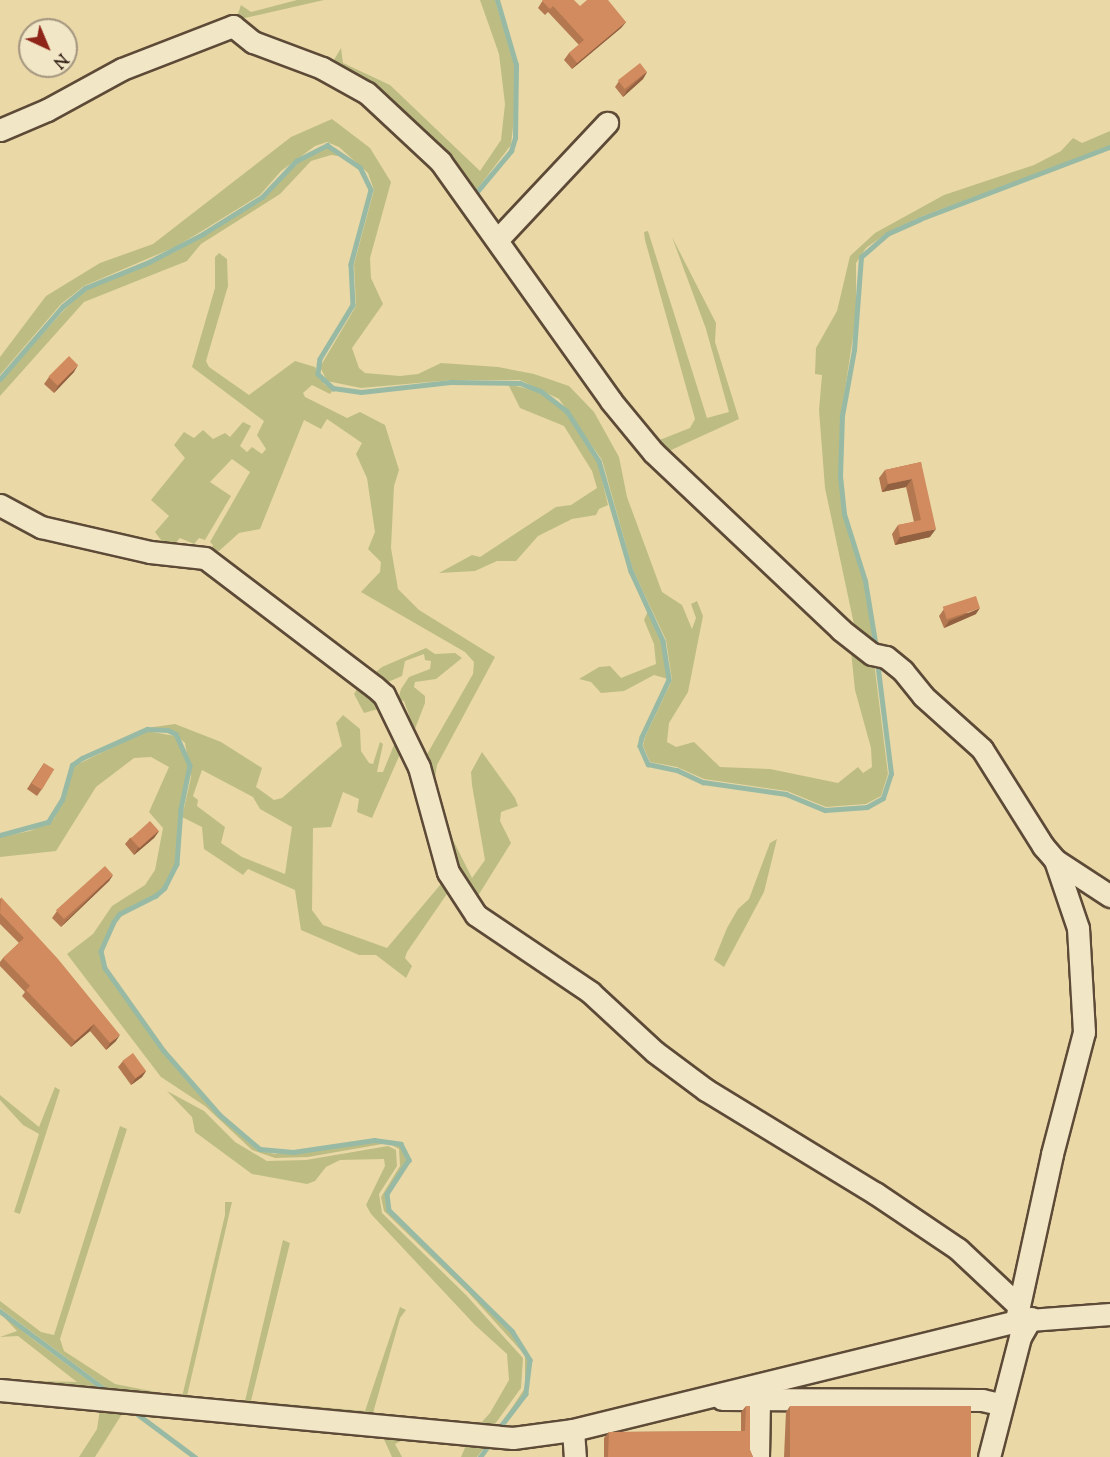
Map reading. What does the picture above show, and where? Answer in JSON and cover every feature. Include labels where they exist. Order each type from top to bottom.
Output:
[{"type":"street","points":[[0,130],[47,110],[122,69],[233,26],[253,42],[280,55],[343,78],[393,113],[440,161],[631,429],[690,490],[841,630],[872,654],[896,664],[922,696],[970,736],[992,764],[1033,836],[1055,860],[1110,896]]},
{"type":"street","points":[[497,240],[607,123]]},
{"type":"street","points":[[0,505],[41,527],[150,552],[205,558],[375,687],[384,695],[419,766],[448,872],[476,915],[590,992],[655,1052],[706,1090],[875,1193],[958,1249],[1022,1315]]},
{"type":"street","points":[[989,1457],[1000,1404],[1020,1337],[1022,1315],[1052,1154],[1084,1032],[1078,928],[1055,860]]},
{"type":"street","points":[[0,1390],[499,1438],[573,1430],[1022,1315],[1110,1314]]},
{"type":"street","points":[[710,1394],[717,1398],[759,1400],[982,1400],[1000,1404]]},
{"type":"street","points":[[758,1457],[759,1400]]},
{"type":"street","points":[[573,1430],[575,1457]]},
{"type":"green space","points":[[297,0],[324,0],[236,20],[241,5],[251,12]]},
{"type":"green space","points":[[480,0],[495,0],[515,67],[517,91],[511,145],[474,193],[332,63],[341,48],[343,63],[390,85],[480,171],[501,140],[505,104],[499,54]]},
{"type":"green space","points":[[332,119],[370,148],[391,182],[370,258],[371,278],[383,304],[352,348],[359,368],[365,373],[400,376],[418,374],[441,363],[498,367],[534,374],[569,386],[594,412],[619,457],[627,497],[662,592],[682,605],[692,629],[696,618],[691,604],[697,601],[703,616],[688,692],[669,723],[667,742],[676,747],[694,742],[720,767],[770,769],[838,783],[858,767],[863,773],[872,767],[871,748],[855,690],[850,642],[874,662],[888,774],[881,796],[866,804],[826,807],[787,791],[704,779],[677,767],[650,762],[643,746],[645,737],[672,680],[666,640],[633,570],[602,460],[559,399],[520,380],[452,380],[361,388],[327,381],[320,367],[356,306],[354,264],[374,190],[368,173],[339,147],[327,142],[315,146],[281,171],[260,195],[202,231],[175,247],[84,286],[61,304],[0,375],[0,357],[46,296],[100,263],[153,244],[291,137]]},
{"type":"green space","points":[[1110,131],[1110,146],[920,217],[887,233],[866,248],[856,263],[856,317],[841,416],[839,476],[843,514],[864,581],[875,652],[855,629],[825,488],[819,410],[822,375],[815,374],[816,348],[837,311],[850,256],[875,233],[944,195],[1034,165],[1061,151],[1073,138],[1082,143]]},
{"type":"green space","points":[[327,147],[346,157],[331,155],[311,161],[280,194],[201,244],[187,261],[84,302],[0,396],[0,381],[75,298],[86,289],[177,251],[263,198],[297,163]]},
{"type":"green space","points":[[648,231],[707,418],[729,412],[706,329],[672,237],[716,323],[715,342],[739,419],[669,451],[736,516],[770,557],[663,458],[502,237],[506,233],[657,441],[690,428],[695,419],[645,240],[644,232]]},
{"type":"green space","points":[[219,253],[227,259],[228,286],[206,361],[209,367],[249,395],[295,361],[315,367],[324,384],[333,390],[330,394],[312,385],[303,393],[305,397],[347,418],[360,412],[385,425],[399,470],[394,486],[391,548],[398,589],[419,610],[495,657],[437,765],[435,778],[453,840],[472,878],[485,860],[471,772],[482,752],[515,798],[518,806],[501,812],[500,821],[511,843],[476,899],[467,898],[422,763],[473,674],[474,662],[465,652],[361,592],[380,572],[381,562],[368,549],[375,532],[367,478],[356,454],[362,443],[327,419],[321,429],[304,420],[260,529],[239,533],[219,551],[208,554],[213,545],[210,542],[250,472],[232,459],[210,482],[231,496],[205,540],[199,538],[194,544],[180,538],[168,551],[154,547],[161,540],[155,532],[169,516],[151,500],[185,458],[174,445],[184,432],[194,438],[203,430],[213,439],[225,433],[230,437],[243,422],[251,426],[240,446],[247,452],[252,447],[262,454],[266,449],[257,435],[264,421],[192,367],[215,288],[215,257]]},
{"type":"green space","points":[[508,384],[540,392],[566,412],[598,462],[608,505],[599,509],[596,515],[572,519],[538,536],[516,561],[497,561],[475,571],[439,573],[472,555],[480,557],[556,507],[571,505],[597,488],[592,471],[564,426],[520,408]]},
{"type":"green space","points":[[648,611],[662,641],[668,679],[654,675],[624,691],[601,693],[591,682],[579,679],[599,667],[610,666],[621,678],[656,664],[654,644],[644,620]]},
{"type":"green space","points":[[426,648],[435,654],[455,653],[462,658],[436,679],[415,682],[414,687],[425,696],[425,703],[411,739],[405,725],[409,715],[404,701],[398,700],[401,689],[409,677],[430,669],[431,661],[425,660],[424,654],[405,661],[402,676],[381,685],[371,676],[382,667]]},
{"type":"green space","points":[[362,681],[385,707],[364,713],[354,694]]},
{"type":"green space","points":[[343,715],[360,729],[361,751],[369,763],[373,764],[380,742],[383,744],[377,772],[383,772],[394,745],[401,740],[404,745],[372,818],[357,812],[359,799],[343,792],[331,827],[313,828],[312,910],[323,925],[387,948],[446,878],[451,888],[407,952],[405,958],[412,966],[406,978],[376,955],[359,955],[301,930],[295,890],[248,869],[243,875],[204,849],[202,827],[182,817],[191,777],[185,743],[169,728],[147,728],[175,724],[221,742],[262,768],[256,787],[274,800],[282,798],[342,746],[336,723]],"holes":[[[202,770],[253,797],[260,809],[292,827],[285,874],[242,857],[221,843],[225,827],[197,806],[198,800],[193,796]]]},
{"type":"green space","points":[[147,731],[175,736],[189,765],[180,809],[176,863],[164,886],[155,895],[119,913],[113,921],[100,951],[102,964],[163,1052],[219,1115],[255,1148],[274,1154],[387,1140],[403,1148],[407,1163],[386,1193],[388,1210],[511,1332],[529,1361],[530,1378],[525,1393],[495,1433],[525,1388],[525,1355],[468,1292],[384,1211],[381,1197],[400,1166],[399,1149],[388,1143],[308,1157],[275,1158],[252,1150],[205,1106],[161,1077],[67,954],[93,934],[112,906],[145,885],[155,870],[163,828],[149,812],[169,767],[151,757],[134,758],[96,787],[56,851],[0,857],[0,837],[30,831],[54,819],[74,766]]},
{"type":"green space","points":[[777,839],[764,892],[724,967],[714,960],[727,928],[738,909],[749,899],[770,843]]},
{"type":"green space","points":[[55,1087],[60,1090],[20,1214],[14,1212],[39,1134],[23,1125],[0,1100],[0,1095],[39,1127]]},
{"type":"green space","points":[[167,1091],[204,1111],[235,1142],[267,1161],[306,1160],[388,1146],[396,1150],[397,1166],[379,1194],[382,1213],[466,1295],[523,1358],[521,1388],[487,1435],[109,1395],[108,1389],[0,1308],[0,1301],[41,1332],[54,1335],[120,1126],[127,1129],[60,1339],[64,1351],[115,1384],[182,1397],[225,1215],[225,1202],[232,1202],[187,1396],[245,1401],[283,1240],[290,1243],[251,1401],[365,1411],[400,1307],[406,1310],[400,1318],[373,1413],[481,1423],[490,1413],[509,1380],[507,1354],[475,1325],[371,1214],[366,1205],[385,1166],[384,1159],[340,1160],[326,1167],[315,1181],[307,1184],[252,1174],[195,1132],[192,1117]]},
{"type":"green space","points":[[0,1313],[104,1392],[0,1380],[77,1382],[18,1336],[0,1337],[17,1331]]},
{"type":"green space","points":[[100,1409],[131,1412],[122,1414],[95,1457],[79,1457],[97,1429]]},
{"type":"green space","points":[[382,1435],[490,1440],[477,1457],[461,1457],[467,1443],[401,1441],[395,1444],[402,1457],[392,1457]]},
{"type":"building","points":[[543,0],[574,0],[580,6],[587,0],[608,0],[626,22],[577,63],[569,53],[584,40],[553,6],[550,9]]},
{"type":"building","points":[[640,63],[647,72],[625,89],[618,80]]},
{"type":"building","points":[[69,356],[78,365],[58,386],[48,377]]},
{"type":"building","points":[[921,462],[936,529],[900,537],[898,525],[921,520],[912,479],[888,484],[885,470]]},
{"type":"building","points":[[976,596],[980,608],[947,619],[943,607]]},
{"type":"building","points":[[44,763],[54,769],[42,790],[32,784]]},
{"type":"building","points":[[150,821],[159,831],[139,848],[131,838]]},
{"type":"building","points":[[105,866],[113,875],[64,919],[56,910]]},
{"type":"building","points":[[1,897],[58,959],[120,1035],[110,1043],[94,1024],[75,1041],[26,990],[30,986],[3,958],[24,938],[0,913]]},
{"type":"building","points":[[133,1053],[146,1071],[135,1078],[122,1061]]},
{"type":"building","points":[[746,1406],[750,1406],[750,1450],[753,1457],[608,1457],[609,1432],[745,1431]]},
{"type":"building","points":[[790,1406],[971,1406],[971,1457],[790,1457]]},
{"type":"waterway","points":[[476,193],[511,151],[515,138],[516,65],[497,0]]},
{"type":"waterway","points":[[0,379],[63,306],[85,288],[149,262],[203,234],[262,197],[296,161],[327,145],[360,167],[371,190],[351,264],[353,305],[320,359],[318,374],[333,388],[361,392],[452,382],[520,383],[541,391],[567,411],[599,461],[631,571],[663,641],[669,680],[642,737],[640,746],[648,764],[677,770],[703,782],[786,794],[825,810],[867,807],[883,798],[891,774],[877,661]]},
{"type":"waterway","points":[[876,648],[865,581],[844,514],[840,476],[842,416],[854,350],[861,257],[887,234],[920,219],[1110,147]]},
{"type":"waterway","points":[[0,835],[48,822],[62,800],[72,765],[82,758],[147,729],[168,730],[176,734],[190,765],[181,809],[177,864],[165,888],[156,896],[120,914],[114,922],[101,951],[105,968],[164,1051],[220,1115],[260,1149],[293,1152],[374,1140],[401,1144],[409,1160],[387,1194],[389,1210],[512,1331],[530,1360],[526,1394],[499,1429]]},
{"type":"waterway","points":[[0,1311],[107,1391]]},
{"type":"waterway","points":[[132,1410],[195,1457]]},
{"type":"waterway","points":[[480,1457],[491,1442]]}]
